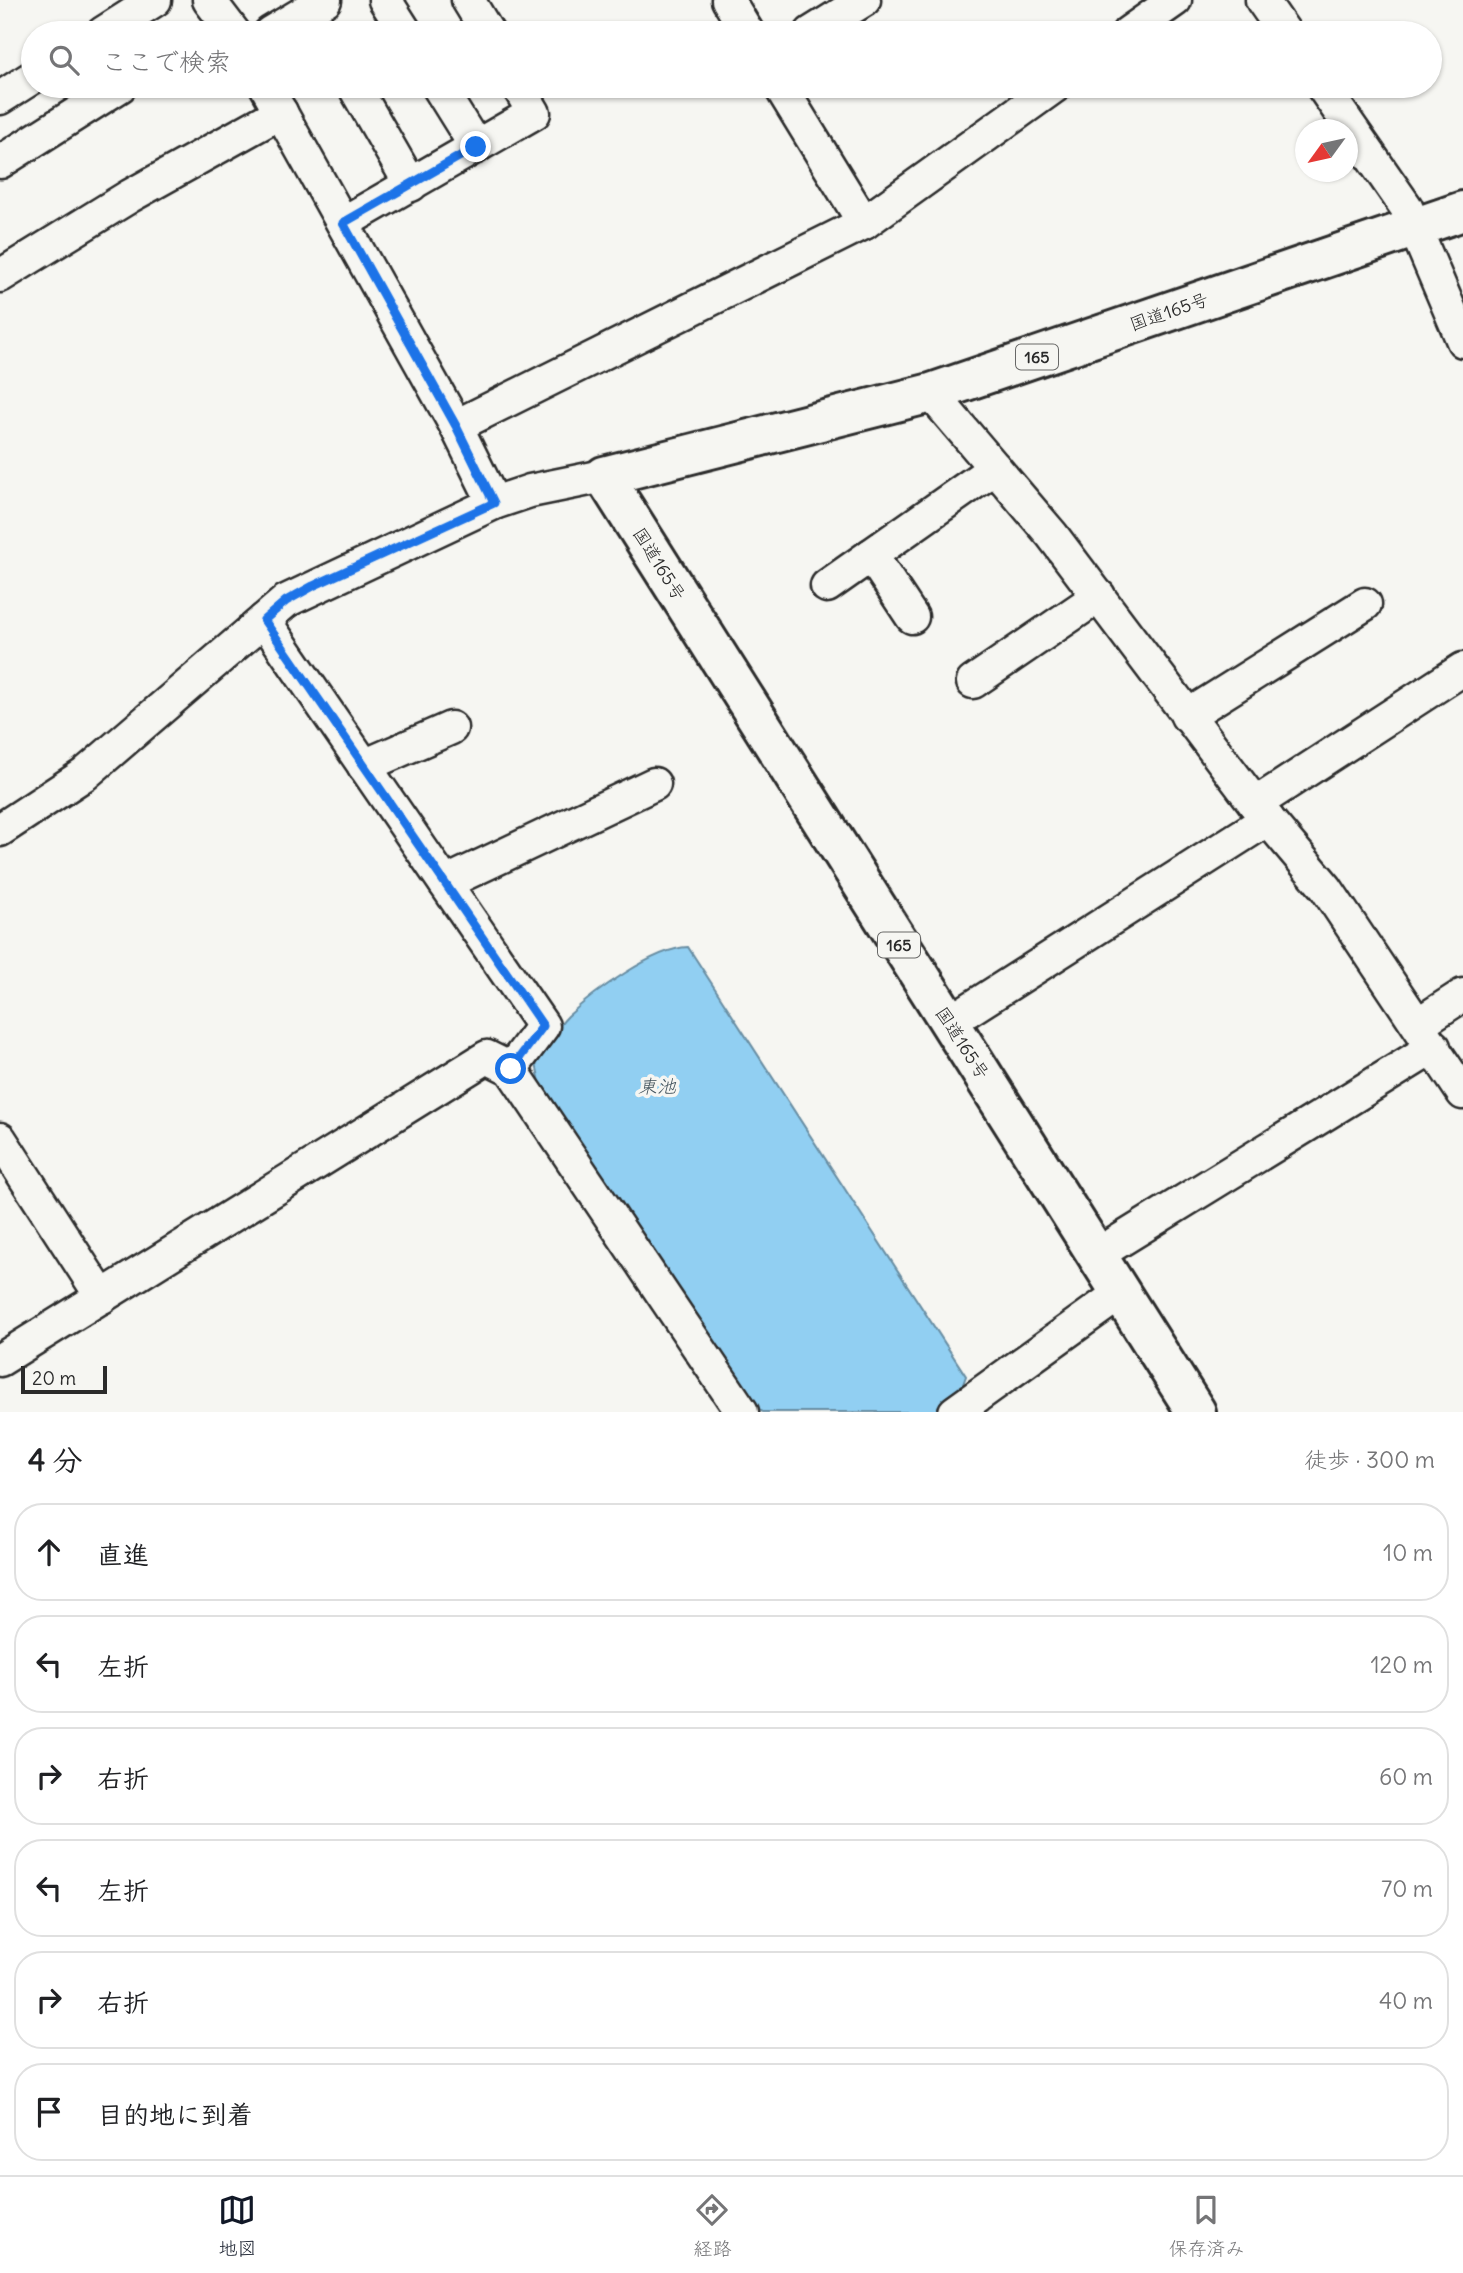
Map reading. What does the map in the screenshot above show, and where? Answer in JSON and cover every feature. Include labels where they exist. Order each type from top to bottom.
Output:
[{"type":"highway","name":"国道165号","points":[[1196,1412],[604,476],[931,393],[1463,211]]},
{"type":"street","points":[[122,21],[155,0]]},
{"type":"street","points":[[385,0],[398,21]]},
{"type":"street","points":[[468,0],[481,21]]},
{"type":"street","points":[[728,0],[741,21]]},
{"type":"street","points":[[830,21],[864,0]]},
{"type":"street","points":[[1145,21],[1175,0]]},
{"type":"street","points":[[1262,0],[1277,21]]},
{"type":"street","points":[[295,21],[316,11]]},
{"type":"street","points":[[0,98],[21,85]]},
{"type":"street","points":[[0,162],[101,98]]},
{"type":"street","points":[[361,98],[411,185]]},
{"type":"street","points":[[445,98],[476,147]]},
{"type":"street","points":[[343,223],[534,113],[525,98]]},
{"type":"street","points":[[787,98],[864,223]]},
{"type":"street","points":[[456,426],[864,223],[1038,98]]},
{"type":"street","points":[[1329,98],[1406,207],[1463,341]]},
{"type":"street","points":[[0,276],[130,196],[273,99],[456,426],[494,503]]},
{"type":"street","points":[[931,393],[1099,596],[1187,716],[1326,888],[1463,1093]]},
{"type":"street","points":[[827,586],[995,468]]},
{"type":"street","points":[[0,830],[85,774],[286,601],[494,503],[530,491],[604,476]]},
{"type":"street","points":[[871,555],[912,617]]},
{"type":"street","points":[[973,682],[1099,596]]},
{"type":"street","points":[[1187,716],[1365,604]]},
{"type":"street","points":[[264,620],[543,1026],[511,1069]]},
{"type":"street","points":[[948,1023],[1262,811],[1463,669]]},
{"type":"street","points":[[364,766],[451,728]]},
{"type":"street","points":[[444,883],[654,785]]},
{"type":"street","points":[[1098,1254],[1427,1036],[1463,995]]},
{"type":"street","points":[[0,1360],[487,1057],[511,1069],[742,1412]]},
{"type":"street","points":[[0,1139],[102,1297]]},
{"type":"street","points":[[955,1412],[1122,1292]]},
{"type":"water","name":"東池","points":[[688,947],[966,1376],[958,1398],[936,1412],[763,1412],[752,1405],[544,1101],[535,1059],[568,1016],[608,984],[642,963],[674,949]]},
{"type":"route","points":[[476,147],[343,223],[456,426],[494,503],[313,586],[286,601],[264,620],[543,1026],[511,1069]]}]
